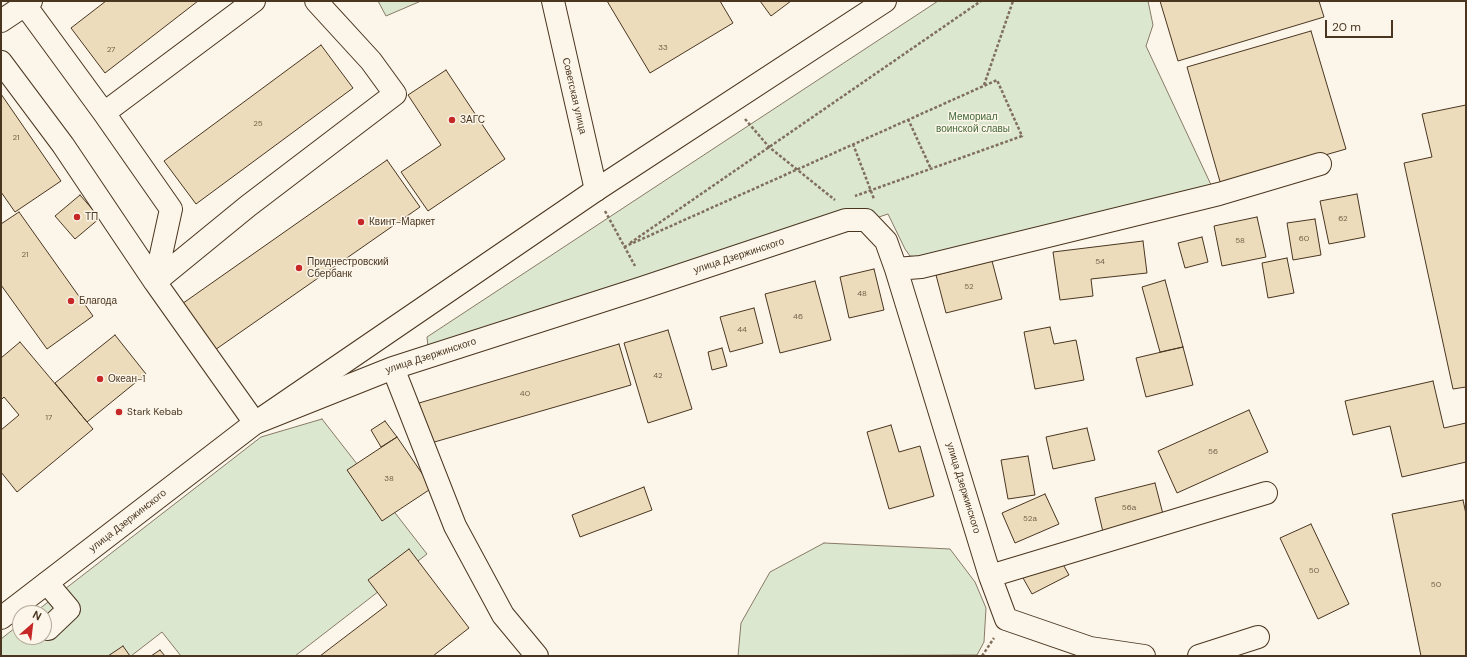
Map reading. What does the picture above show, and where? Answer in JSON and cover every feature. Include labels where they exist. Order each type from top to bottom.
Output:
[{"type":"main road","points":[[104,112],[254,1]]},
{"type":"main road","points":[[155,282],[248,206],[394,94],[371,61],[316,1]]},
{"type":"main road","name":"Советская улица","points":[[552,1],[596,190]]},
{"type":"main road","name":"улица Дзержинского","points":[[1,618],[255,423],[596,190],[886,1]]},
{"type":"main road","points":[[1,21],[28,3],[170,209],[155,282]]},
{"type":"main road","points":[[1,62],[63,145],[155,282],[255,423]]},
{"type":"main road","points":[[896,269],[921,267],[1219,194],[1320,164]]},
{"type":"main road","name":"улица Дзержинского","points":[[255,423],[393,368],[642,288],[846,220],[866,220],[886,241],[896,269],[990,576],[1006,619],[1090,648],[1144,656]]},
{"type":"main road","points":[[393,368],[455,526],[503,615],[537,656]]},
{"type":"main road","points":[[990,576],[1266,493]]},
{"type":"main road","points":[[47,583],[68,609],[52,625]]},
{"type":"main road","points":[[1199,656],[1258,637]]},
{"type":"path","points":[[624,247],[981,1]]},
{"type":"path","points":[[984,85],[1012,1]]},
{"type":"path","points":[[624,247],[997,80],[1022,136]]},
{"type":"path","points":[[730,103],[769,147],[846,208],[846,220]]},
{"type":"path","points":[[908,119],[931,169]]},
{"type":"path","points":[[853,144],[872,190],[876,205]]},
{"type":"path","points":[[596,190],[608,218],[639,272],[642,288]]},
{"type":"green space","points":[[378,1],[421,1],[386,16]]},
{"type":"green space","name":"Мемориал воинской славы","points":[[938,1],[1148,1],[1153,25],[1146,46],[1213,189],[924,258],[910,256],[888,214],[504,341],[429,356],[427,337]]},
{"type":"green space","points":[[322,419],[427,554],[295,656],[181,656],[162,632],[131,656],[1,656],[1,639],[12,630],[12,645],[52,645],[52,605],[44,605],[261,437]]},
{"type":"green space","points":[[824,543],[950,549],[975,582],[986,608],[984,642],[977,655],[738,656],[741,623],[770,572]]},
{"type":"building","points":[[106,1],[198,1],[105,73],[71,28]]},
{"type":"building","points":[[607,1],[720,1],[733,23],[650,73]]},
{"type":"building","points":[[760,1],[791,1],[771,16]]},
{"type":"building","points":[[1160,1],[1319,1],[1324,17],[1178,61]]},
{"type":"building","points":[[1311,31],[1346,149],[1221,185],[1187,67]]},
{"type":"building","points":[[321,45],[353,88],[196,204],[164,161]]},
{"type":"building","name":"ЗАГС","points":[[446,70],[505,159],[428,211],[401,172],[441,145],[408,95]]},
{"type":"building","points":[[1,94],[61,181],[15,212],[1,192]]},
{"type":"building","points":[[1466,105],[1466,387],[1453,389],[1404,163],[1432,157],[1422,114]]},
{"type":"building","points":[[387,160],[420,207],[212,352],[179,306]]},
{"type":"building","points":[[1357,194],[1365,237],[1329,244],[1320,201]]},
{"type":"building","name":"ТП","points":[[80,195],[100,218],[75,239],[55,216]]},
{"type":"building","points":[[19,212],[93,316],[47,349],[1,285],[1,224]]},
{"type":"building","points":[[1257,217],[1266,257],[1222,266],[1214,226]]},
{"type":"building","points":[[1315,219],[1321,255],[1293,260],[1287,223]]},
{"type":"building","points":[[1202,237],[1208,262],[1185,268],[1178,243]]},
{"type":"building","points":[[1143,241],[1147,273],[1091,279],[1093,296],[1060,300],[1053,252]]},
{"type":"building","points":[[1287,258],[1294,293],[1268,298],[1262,263]]},
{"type":"building","points":[[992,261],[1002,299],[946,313],[936,275]]},
{"type":"building","points":[[874,269],[884,310],[849,318],[840,277]]},
{"type":"building","points":[[1165,280],[1183,347],[1160,352],[1142,287]]},
{"type":"building","points":[[815,281],[831,340],[780,353],[765,294]]},
{"type":"building","points":[[754,308],[763,343],[730,352],[720,317]]},
{"type":"building","points":[[1050,327],[1054,344],[1076,340],[1084,380],[1035,389],[1024,332]]},
{"type":"building","points":[[668,330],[692,409],[648,423],[624,343]]},
{"type":"building","name":"Океан-1","points":[[115,335],[146,374],[87,422],[55,383]]},
{"type":"building","points":[[20,342],[93,429],[17,492],[1,472],[1,430],[19,415],[4,397],[1,400],[1,358]]},
{"type":"building","points":[[619,344],[631,385],[431,443],[419,403]]},
{"type":"building","points":[[1183,347],[1193,385],[1146,397],[1136,358]]},
{"type":"building","points":[[722,348],[727,366],[712,370],[708,352]]},
{"type":"building","points":[[1433,381],[1444,428],[1466,423],[1466,462],[1402,477],[1390,426],[1353,435],[1345,401]]},
{"type":"building","points":[[1249,410],[1268,452],[1177,493],[1158,451]]},
{"type":"building","points":[[385,421],[397,437],[381,447],[371,430]]},
{"type":"building","points":[[891,425],[899,452],[920,446],[934,496],[889,509],[867,432]]},
{"type":"building","points":[[1087,428],[1095,460],[1053,469],[1046,437]]},
{"type":"building","points":[[397,437],[432,488],[382,521],[347,470]]},
{"type":"building","points":[[1028,456],[1035,495],[1008,499],[1001,460]]},
{"type":"building","points":[[1155,483],[1164,518],[1103,532],[1095,498]]},
{"type":"building","points":[[644,487],[652,510],[580,537],[572,515]]},
{"type":"building","points":[[1045,494],[1059,524],[1015,543],[1002,513]]},
{"type":"building","points":[[1463,500],[1466,514],[1466,656],[1421,656],[1392,514]]},
{"type":"building","points":[[1311,524],[1349,604],[1318,619],[1280,538]]},
{"type":"building","points":[[409,549],[469,628],[433,656],[320,656],[387,605],[368,580]]},
{"type":"building","points":[[1060,559],[1069,575],[1032,594],[1023,578]]},
{"type":"building","points":[[123,646],[130,656],[108,656]]},
{"type":"building","points":[[160,650],[165,656],[151,656]]},
{"type":"place","name":"ЗАГС","points":[[452,120]]},
{"type":"place","name":"ТП","points":[[77,217]]},
{"type":"place","name":"Квинт-Маркет","points":[[361,222]]},
{"type":"place","name":"Приднестровский Сбербанк","points":[[299,268]]},
{"type":"place","name":"Благода","points":[[71,301]]},
{"type":"place","name":"Океан-1","points":[[100,379]]},
{"type":"place","name":"Stark Kebab","points":[[119,412]]}]
